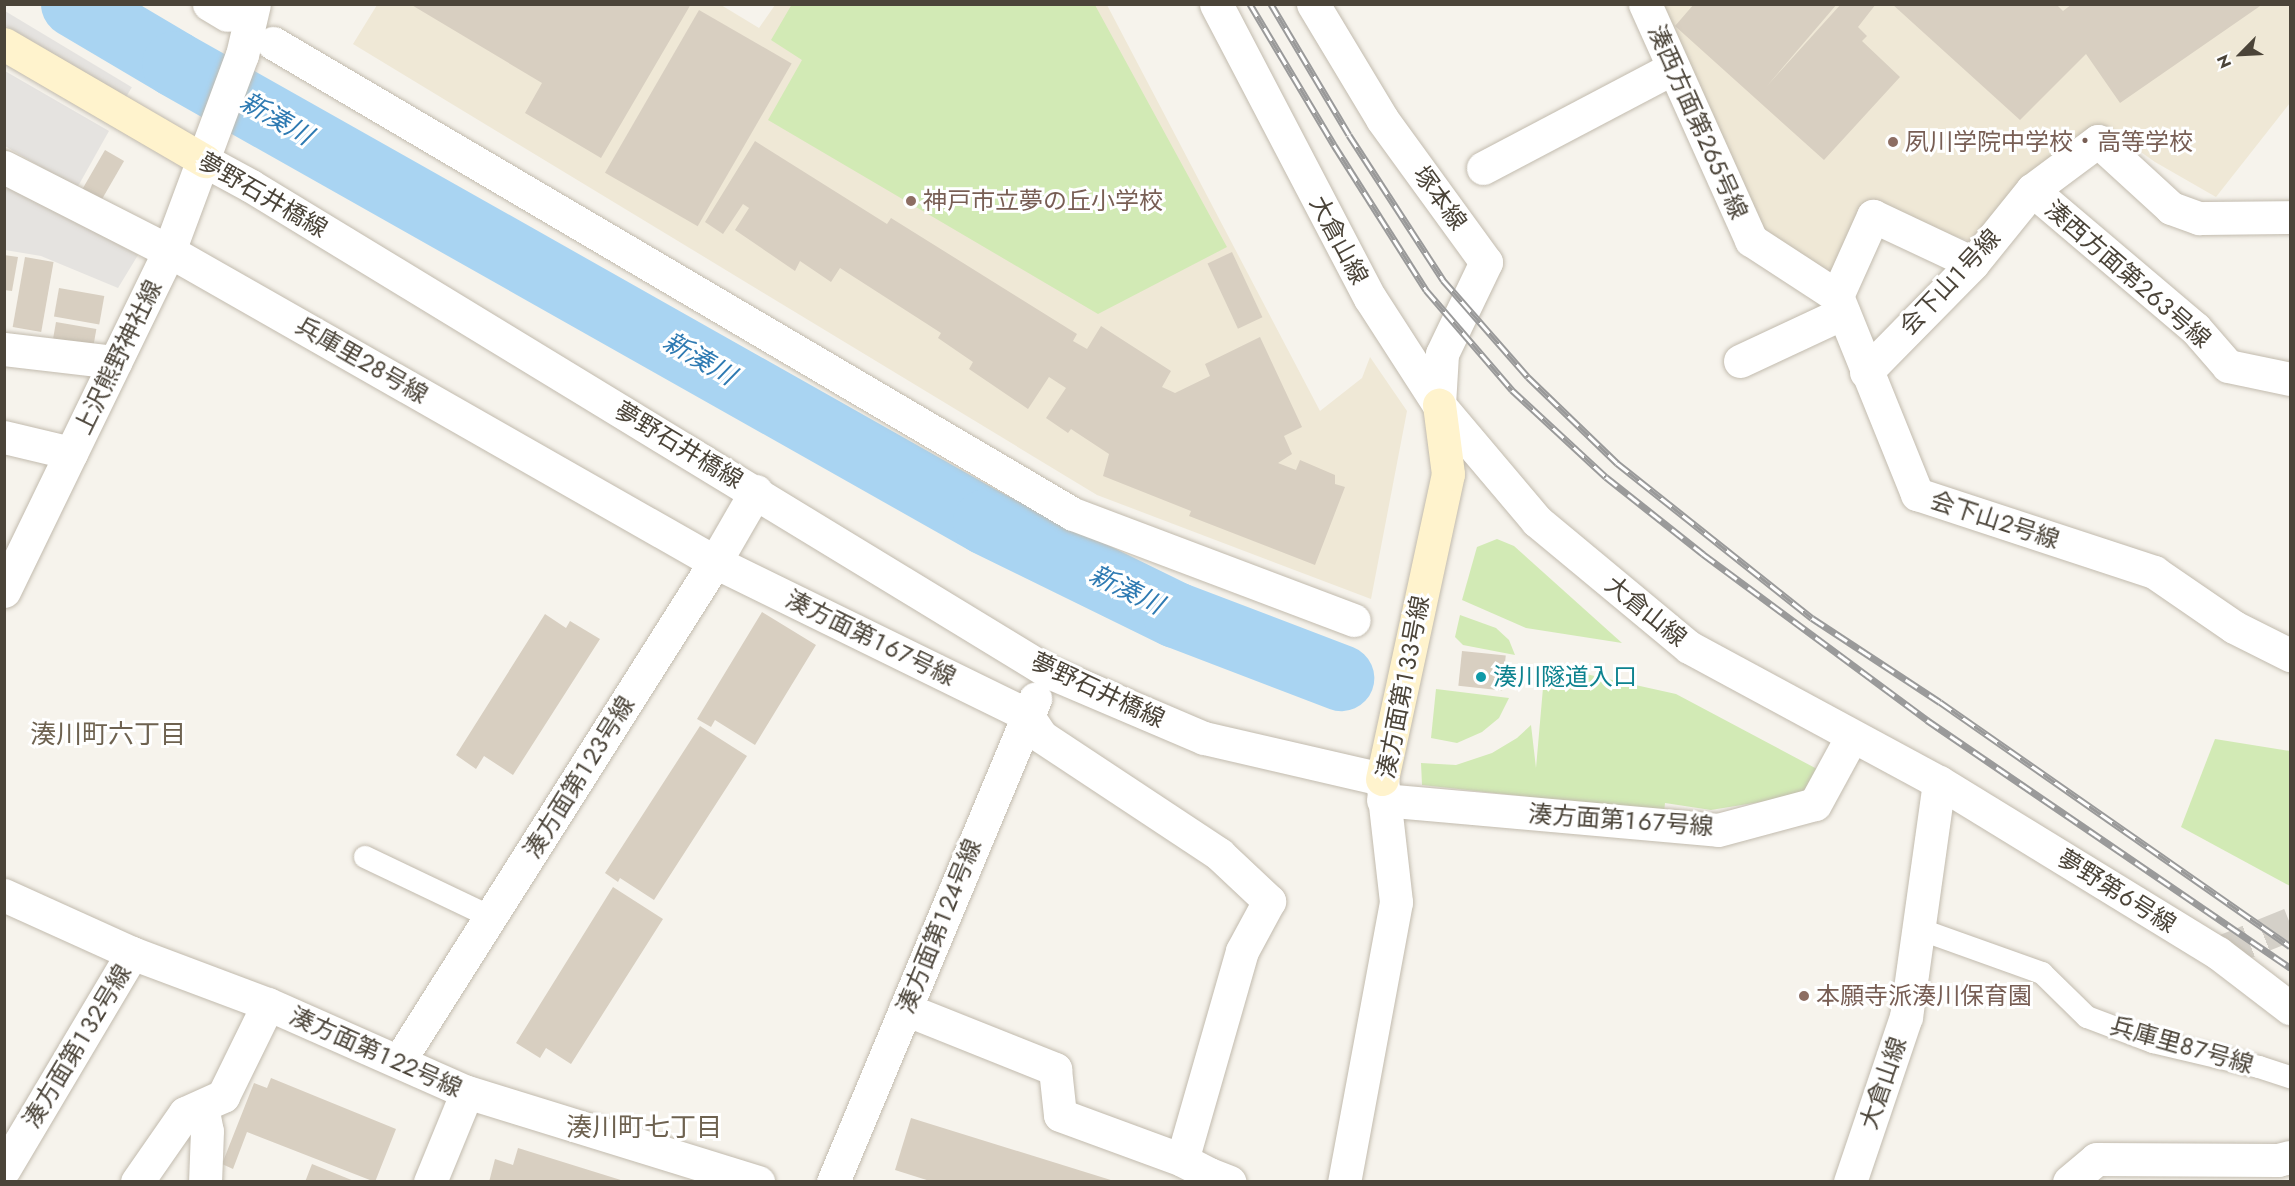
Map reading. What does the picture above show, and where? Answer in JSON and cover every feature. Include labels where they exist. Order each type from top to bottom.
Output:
[{"type":"street","name":"大倉山線","points":[[1216,4],[1370,298],[1439,405],[1537,521],[1689,647],[1939,782],[1906,1017],[1850,1182]]},
{"type":"street","name":"塚本線","points":[[1313,4],[1382,119],[1486,262],[1442,354],[1439,405]]},
{"type":"street","name":"湊西方面第２６５号線","points":[[1645,4],[1750,240],[1840,304]]},
{"type":"street","name":"上沢熊野神社線","points":[[8,578],[169,250],[205,161],[242,56],[230,8]]},
{"type":"street","points":[[273,43],[1073,514],[1354,620]]},
{"type":"street","name":"夢野石井橋線","points":[[4,44],[251,186],[756,491],[1049,672],[1204,738],[1382,789]]},
{"type":"street","points":[[1483,168],[1673,68]]},
{"type":"street","name":"会下山１号線","points":[[1866,372],[1973,263],[2032,190],[2098,141],[2171,208],[2199,218],[2290,217]]},
{"type":"street","name":"兵庫里２８号線","points":[[4,166],[169,250],[715,562]]},
{"type":"street","name":"湊西方面第２６３号線","points":[[2032,190],[2195,328],[2228,366],[2290,379]]},
{"type":"street","points":[[1740,361],[1840,304],[1873,216],[1973,263]]},
{"type":"street","name":"会下山２号線","points":[[1840,304],[1917,494],[2154,572],[2234,627],[2290,654]]},
{"type":"street","points":[[4,349],[115,363]]},
{"type":"street","name":"湊方面第１３３号線","points":[[1344,1182],[1396,902],[1382,789],[1448,474],[1439,405]]},
{"type":"street","points":[[4,437],[71,453]]},
{"type":"street","name":"湊方面第１２３号線","points":[[399,1061],[715,562],[756,491]]},
{"type":"street","name":"湊方面第１６７号線","points":[[715,562],[1027,715]]},
{"type":"street","name":"湊方面第１２４号線","points":[[833,1182],[1027,715],[1049,672]]},
{"type":"street","points":[[1027,715],[1041,736],[1219,854],[1269,901],[1242,951],[1182,1160]]},
{"type":"street","name":"湊方面第１６７号線","points":[[1382,789],[1718,830],[1815,804],[1852,736]]},
{"type":"street","name":"夢野第６号線","points":[[1939,782],[2218,953],[2290,1008]]},
{"type":"street","name":"湊方面第１２２号線","points":[[4,895],[132,953],[268,1004],[467,1092],[758,1182]]},
{"type":"street","name":"湊方面第１３２号線","points":[[7,1161],[132,953]]},
{"type":"street","points":[[137,1182],[185,1113],[223,1096],[268,1004]]},
{"type":"street","points":[[905,1009],[1055,1069],[1060,1115],[1182,1160],[1230,1182]]},
{"type":"street","points":[[430,1182],[467,1092]]},
{"type":"street","points":[[202,1106],[207,1131],[205,1182]]},
{"type":"street","points":[[2069,1182],[2103,1170],[2278,1160],[2290,1157]]},
{"type":"lane","points":[[365,857],[490,917]]},
{"type":"lane","name":"兵庫里８７号線","points":[[1919,929],[2042,973],[2087,1017],[2153,1042],[2259,1066],[2290,1077]]},
{"type":"shaded area","name":"神戸市立夢の丘小学校","points":[[377,5],[721,5],[759,28],[775,5],[1107,5],[1320,411],[1362,378],[1370,357],[1407,411],[1371,599],[1097,495],[353,44]]},
{"type":"shaded area","name":"夙川学院中学校・高等学校","points":[[1656,5],[2290,5],[2290,103],[2216,197],[2155,162],[2101,124],[2073,139],[1969,241],[1862,203],[1833,280],[1751,223]]},
{"type":"shaded area","points":[[5,11],[132,87],[126,98],[4,24]]},
{"type":"shaded area","points":[[5,71],[109,131],[77,188],[5,146]]},
{"type":"shaded area","points":[[4,180],[138,255],[118,288],[41,256],[5,250]]},
{"type":"green space","points":[[792,4],[1095,5],[1227,247],[1098,314],[768,120],[802,60],[771,40]]},
{"type":"green space","points":[[1497,539],[1514,546],[1622,643],[1526,628],[1462,600],[1477,547]]},
{"type":"green space","points":[[1460,615],[1496,628],[1509,640],[1515,655],[1463,645],[1455,637]]},
{"type":"green space","points":[[1545,665],[1676,694],[1817,769],[1803,795],[1711,810],[1665,803],[1664,812],[1422,785],[1421,763],[1456,765],[1492,753],[1517,738],[1531,725],[1536,768]]},
{"type":"green space","points":[[1436,689],[1509,698],[1499,718],[1482,732],[1457,743],[1431,738]]},
{"type":"green space","points":[[2215,739],[2290,751],[2290,886],[2181,827]]},
{"type":"building","points":[[410,4],[691,4],[601,158],[525,113],[542,83]]},
{"type":"building","points":[[1694,4],[1837,4],[1767,86],[1841,4],[1876,4],[1858,27],[1867,36],[1862,41],[1900,77],[1824,160],[1675,26]]},
{"type":"building","points":[[1892,4],[2056,4],[2063,11],[2072,4],[2263,4],[2120,103],[2086,54],[2020,120]]},
{"type":"building","points":[[699,10],[792,64],[698,226],[605,173]]},
{"type":"building","points":[[755,141],[887,224],[891,218],[1077,334],[1073,341],[1087,349],[1101,326],[1171,371],[1162,387],[1175,393],[1210,376],[1205,364],[1260,337],[1302,427],[1284,436],[1292,454],[1278,463],[1296,470],[1300,460],[1335,475],[1335,484],[1345,487],[1315,565],[1189,516],[1191,511],[1103,476],[1109,454],[1071,429],[1068,433],[1046,418],[1066,388],[1049,377],[1028,409],[969,369],[973,362],[938,338],[941,333],[840,268],[831,282],[800,261],[795,271],[735,230],[749,208],[743,204],[723,234],[705,222]]},
{"type":"building","points":[[105,150],[124,161],[100,203],[81,192]]},
{"type":"building","points":[[1232,252],[1262,317],[1238,329],[1208,263]]},
{"type":"building","points":[[4,255],[18,257],[12,291],[4,290]]},
{"type":"building","points":[[25,257],[54,262],[41,332],[13,327]]},
{"type":"building","points":[[59,288],[104,296],[99,325],[54,317]]},
{"type":"building","points":[[56,322],[96,329],[93,346],[53,339]]},
{"type":"building","points":[[762,612],[816,645],[755,745],[715,720],[711,727],[697,719]]},
{"type":"building","points":[[545,614],[566,628],[570,621],[600,639],[513,775],[484,756],[476,769],[456,755]]},
{"type":"building","name":"湊川隧道入口","points":[[1462,651],[1506,656],[1502,690],[1458,686]]},
{"type":"building","points":[[700,726],[747,756],[654,900],[620,878],[618,882],[605,873]]},
{"type":"building","points":[[613,887],[663,919],[571,1064],[546,1048],[540,1058],[516,1043]]},
{"type":"building","points":[[271,1078],[396,1129],[375,1182],[247,1132],[233,1169],[222,1164],[254,1083],[267,1088]]},
{"type":"building","points":[[911,1118],[1114,1182],[933,1182],[895,1170]]},
{"type":"building","points":[[518,1148],[624,1182],[489,1182],[495,1159],[513,1165]]},
{"type":"building","points":[[312,1164],[354,1181],[354,1182],[305,1182]]},
{"type":"waterway","name":"新湊川","points":[[74,4],[175,64],[986,522],[1176,615],[1341,678]]},
{"type":"tunnel","points":[[2218,953],[2290,924]]},
{"type":"railway","points":[[1250,4],[1334,145],[1426,290],[1512,390],[1606,477],[1703,554],[1927,720],[2290,968]]},
{"type":"railway","points":[[1271,4],[1349,135],[1443,280],[1528,377],[1617,463],[1812,618],[1940,702],[2290,946]]},
{"type":"place","name":"夙川学院中学校・高等学校","points":[[1893,142]]},
{"type":"place","name":"神戸市立夢の丘小学校","points":[[911,201]]},
{"type":"place","name":"湊川隧道入口","points":[[1481,677]]},
{"type":"place","name":"本願寺派湊川保育園","points":[[1804,996]]},
{"type":"district","name":"湊川町六丁目","points":[[108,735]]},
{"type":"district","name":"湊川町七丁目","points":[[644,1128]]}]
